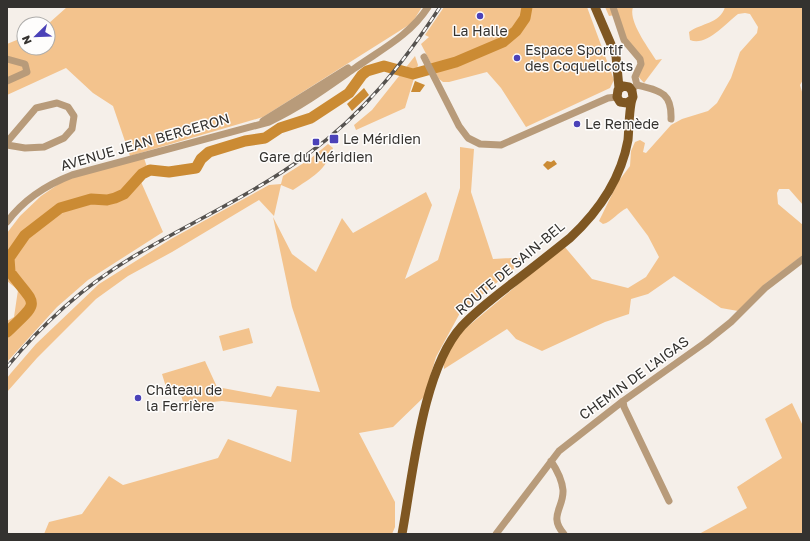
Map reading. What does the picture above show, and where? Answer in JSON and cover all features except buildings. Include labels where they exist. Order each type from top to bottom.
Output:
[{"type":"main road","points":[[595,7],[616,56],[626,89],[633,94],[628,102],[619,100],[626,89],[619,51],[600,7]]},
{"type":"main road","name":"ROUTE DE SAIN-BEL","points":[[397,534],[427,385],[441,348],[464,316],[569,233],[591,210],[603,193],[617,162],[628,102]]},
{"type":"main road","name":"ROUTE DE SAIN-BEL","points":[[402,534],[418,443],[435,374],[443,352],[461,327],[478,310],[570,238],[606,196],[616,178],[625,152],[628,102]]},
{"type":"street","name":"AVENUE JEAN BERGERON","points":[[7,222],[26,201],[42,189],[72,175],[256,125],[400,37],[413,26],[428,7]]},
{"type":"street","points":[[424,57],[459,126],[468,138],[484,144],[501,144],[626,89],[635,77],[641,64],[640,59],[624,40],[613,7]]},
{"type":"street","points":[[7,59],[25,64],[27,72],[7,81]]},
{"type":"street","points":[[626,89],[661,93],[669,99],[672,106],[671,119]]},
{"type":"street","points":[[7,142],[36,108],[58,103],[68,107],[74,116],[72,129],[64,138],[44,147],[25,148],[7,145]]},
{"type":"street","name":"CHEMIN DE L'AIGAS","points":[[496,534],[559,451],[623,401],[706,342],[731,322],[765,288],[803,259]]},
{"type":"street","points":[[623,401],[624,407],[669,501]]},
{"type":"street","points":[[551,461],[561,481],[563,492],[557,517],[559,529],[564,534]]},
{"type":"shaded area","points":[[67,7],[422,7],[412,23],[263,117],[130,156],[113,106],[93,93],[66,68],[7,95],[7,44],[16,40],[16,56],[56,56],[56,17]]},
{"type":"shaded area","name":"Espace Sportif des Coquelicots","points":[[444,7],[587,7],[614,80],[610,88],[526,127],[501,88],[487,72],[449,82],[443,82],[439,79],[421,44],[429,37],[425,35]]},
{"type":"shaded area","points":[[605,7],[633,7],[633,19],[640,34],[656,60],[662,59],[644,83],[636,74],[641,64],[624,40],[615,15],[609,16]]},
{"type":"shaded area","points":[[725,7],[803,7],[803,80],[800,85],[803,95],[803,205],[789,189],[779,189],[777,193],[778,204],[803,225],[803,255],[766,283],[738,311],[721,308],[674,276],[648,294],[631,299],[629,314],[605,322],[542,351],[516,339],[507,329],[444,369],[443,352],[466,328],[564,246],[592,279],[628,288],[646,277],[659,257],[648,236],[627,208],[606,223],[603,224],[599,221],[618,182],[630,166],[631,151],[635,142],[640,140],[645,143],[643,152],[646,153],[671,125],[682,119],[708,111],[717,103],[731,78],[740,52],[757,33],[758,27],[750,14],[738,14],[709,37],[696,41],[690,40],[689,32],[715,20],[723,13]]},
{"type":"shaded area","points":[[415,56],[418,65],[405,108],[356,130],[354,125],[372,110]]},
{"type":"shaded area","points":[[415,81],[425,85],[420,92],[411,92]]},
{"type":"shaded area","points":[[364,88],[369,95],[352,111],[347,104]]},
{"type":"shaded area","points":[[328,144],[333,148],[330,156],[318,173],[293,190],[281,185],[274,216],[259,200],[172,252],[128,276],[96,299],[37,358],[7,392],[7,378],[11,373],[36,344],[99,284],[171,239],[269,185],[281,184],[283,176],[310,159]]},
{"type":"shaded area","points":[[460,147],[474,149],[471,192],[493,259],[528,257],[460,313],[436,357],[424,397],[393,427],[359,433],[395,502],[395,527],[392,534],[44,534],[49,522],[82,514],[109,476],[123,485],[218,458],[228,439],[291,462],[297,410],[222,401],[184,405],[178,385],[166,387],[162,374],[205,361],[217,387],[271,397],[277,386],[320,392],[292,307],[273,217],[292,254],[316,272],[342,218],[353,233],[426,192],[432,205],[405,279],[438,260],[460,188]]},
{"type":"shaded area","points":[[143,155],[147,167],[138,175],[163,232],[88,280],[57,307],[7,362],[7,321],[14,317],[18,290],[7,281],[7,233],[20,216],[41,196],[72,175]]},
{"type":"shaded area","points":[[554,160],[557,164],[548,170],[543,165],[547,161],[551,162]]},
{"type":"shaded area","points":[[249,328],[253,343],[223,351],[219,336]]},
{"type":"shaded area","points":[[792,403],[803,426],[803,534],[699,534],[747,508],[737,487],[782,458],[765,419]]},
{"type":"waterway","points":[[7,332],[26,314],[31,303],[30,298],[10,272],[9,258],[25,235],[60,208],[91,199],[107,200],[115,198],[124,194],[142,174],[150,170],[169,172],[196,168],[201,159],[209,152],[245,141],[265,138],[280,128],[311,118],[349,93],[362,75],[367,71],[384,66],[413,74],[456,62],[503,42],[516,31],[525,18],[527,7]]},
{"type":"railway","points":[[7,367],[49,321],[96,281],[153,245],[265,183],[287,169],[328,138],[347,122],[381,87],[411,49],[440,7]]},
{"type":"place","name":"La Halle","points":[[480,16]]},
{"type":"place","name":"Espace Sportif des Coquelicots","points":[[517,58]]},
{"type":"place","name":"Le Remède","points":[[577,124]]},
{"type":"place","name":"Le Méridien","points":[[334,139]]},
{"type":"place","name":"Gare du Méridien","points":[[316,142]]},
{"type":"place","name":"Château de la Ferrière","points":[[138,398]]}]
